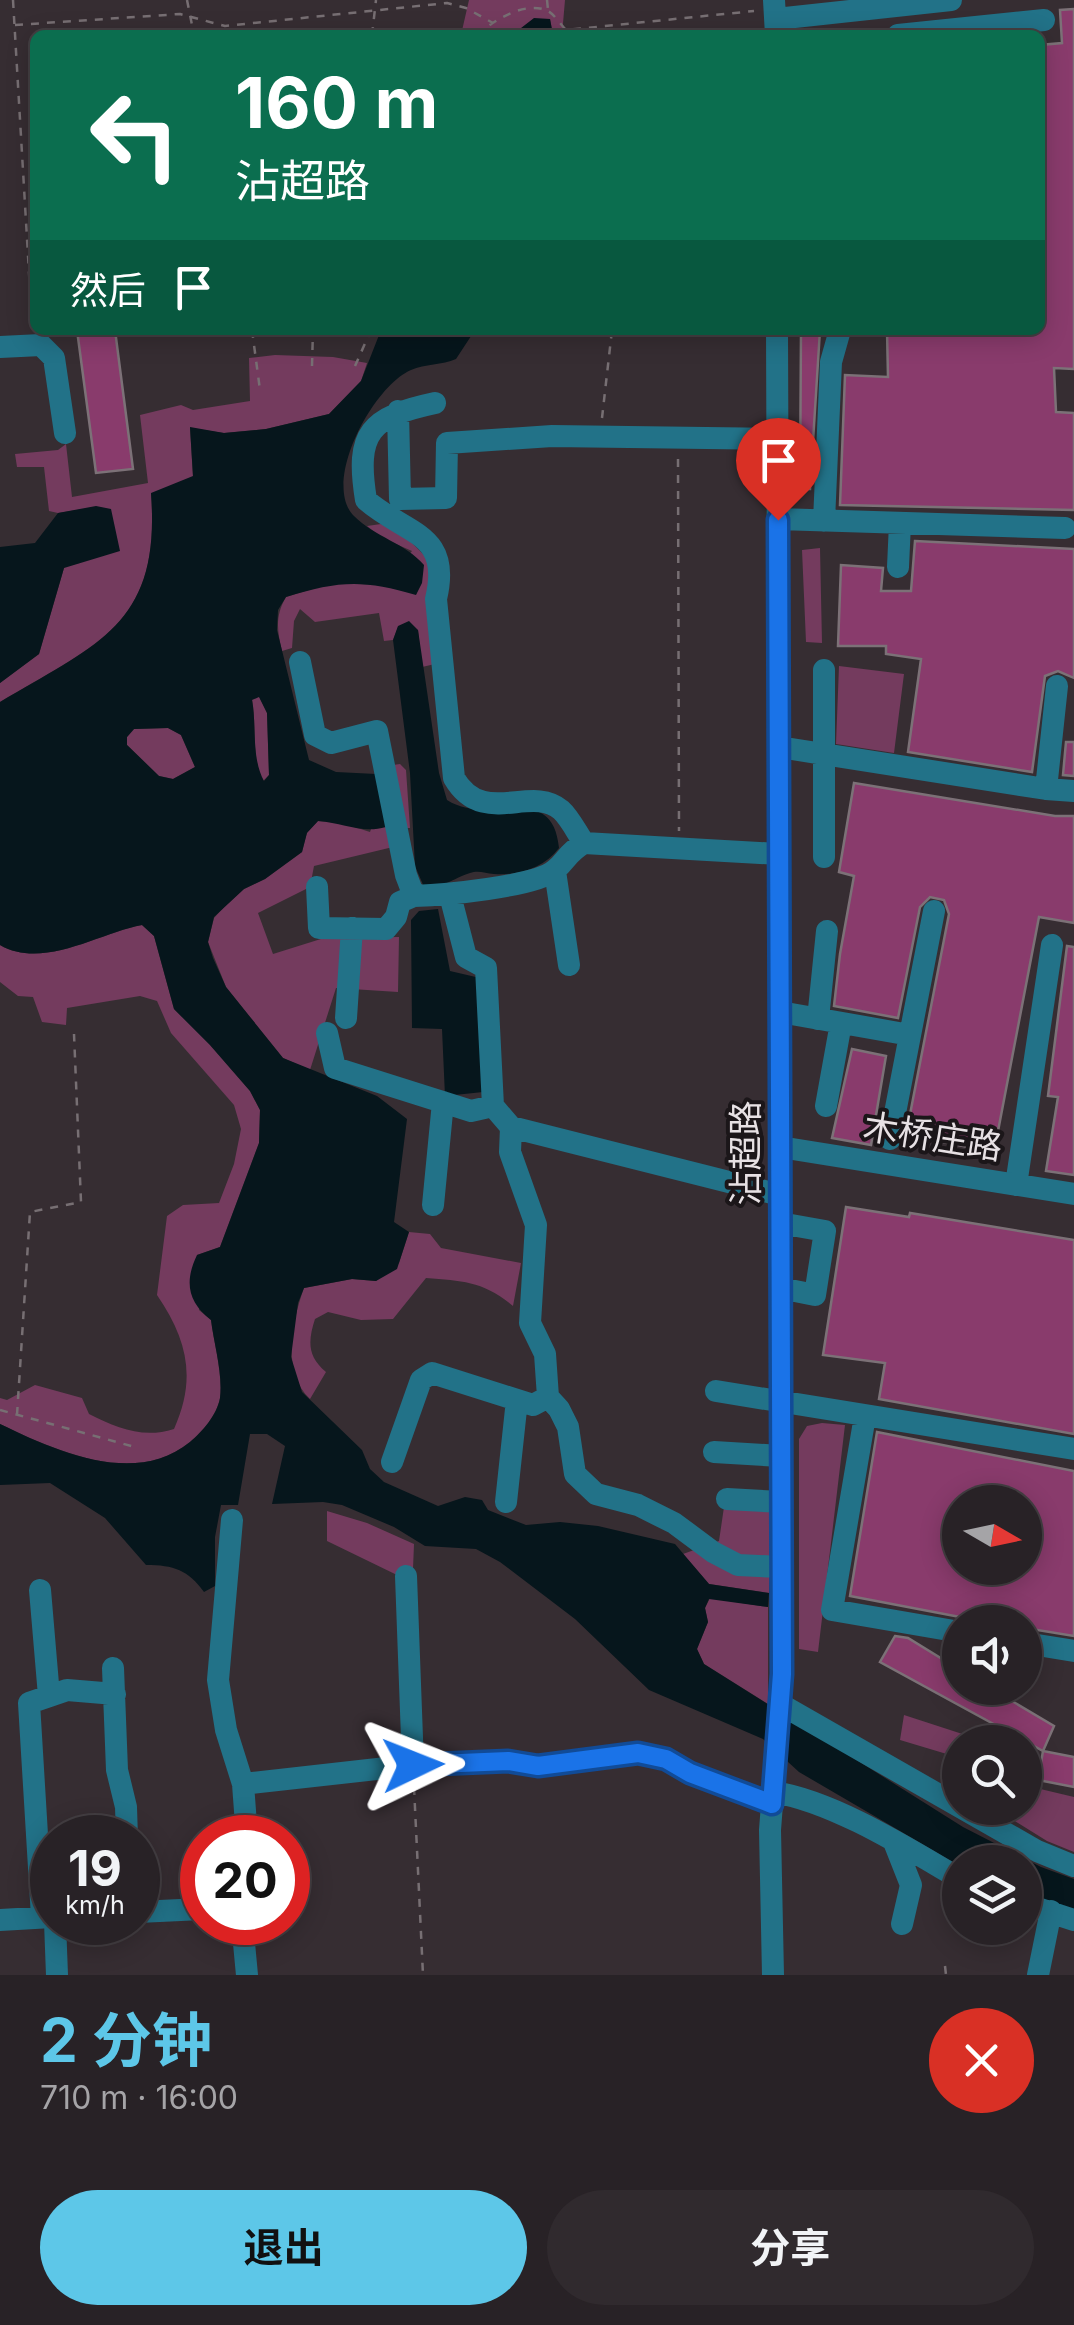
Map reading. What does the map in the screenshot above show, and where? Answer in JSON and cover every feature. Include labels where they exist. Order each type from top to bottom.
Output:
[{"type":"street","points":[[776,16],[929,1]]},
{"type":"street","points":[[947,30],[1044,20]]},
{"type":"street","name":"沾超路","points":[[773,1975],[773,1798],[782,1567],[777,335]]},
{"type":"street","points":[[824,521],[831,362],[839,335]]},
{"type":"street","points":[[0,346],[41,345],[54,358],[65,433]]},
{"type":"street","points":[[435,403],[398,411],[376,426],[364,444],[361,472],[366,500],[379,512],[421,535],[435,552],[442,574],[436,599],[454,778],[464,794],[477,802],[550,804],[562,811],[584,843]]},
{"type":"street","points":[[398,411],[400,499],[446,498],[447,443],[552,436],[778,439]]},
{"type":"street","points":[[778,520],[1064,528]]},
{"type":"street","points":[[898,567],[900,523]]},
{"type":"street","points":[[300,662],[316,735],[332,744],[377,731],[406,875],[414,896]]},
{"type":"street","points":[[824,670],[824,857]]},
{"type":"street","points":[[1046,789],[1057,686]]},
{"type":"street","points":[[779,747],[1074,791]]},
{"type":"street","points":[[317,887],[319,928],[386,929],[396,917],[400,902],[414,896],[450,895],[533,879],[555,871],[568,852],[584,843],[779,854]]},
{"type":"street","points":[[555,871],[569,965]]},
{"type":"street","points":[[450,895],[466,957],[486,968],[493,1106],[511,1127],[780,1195]]},
{"type":"street","points":[[890,1139],[934,911]]},
{"type":"street","points":[[346,1018],[352,928]]},
{"type":"street","points":[[826,1106],[827,931]]},
{"type":"street","points":[[1016,1185],[1052,945]]},
{"type":"street","points":[[780,1012],[910,1036]]},
{"type":"street","points":[[327,1033],[336,1068],[471,1110],[493,1106]]},
{"type":"street","points":[[433,1205],[442,1102]]},
{"type":"street","points":[[511,1127],[510,1152],[536,1225],[530,1322],[545,1354],[548,1397],[568,1427],[575,1474],[596,1494],[638,1505],[738,1564],[782,1567]]},
{"type":"street","name":"木桥庄路","points":[[780,1147],[1074,1194]]},
{"type":"street","points":[[780,1223],[825,1231],[815,1294],[780,1288]]},
{"type":"street","points":[[392,1462],[421,1380],[432,1373],[534,1405],[548,1397]]},
{"type":"street","points":[[716,1391],[1074,1449]]},
{"type":"street","points":[[506,1502],[517,1400]]},
{"type":"street","points":[[865,1416],[832,1610],[942,1629]]},
{"type":"street","points":[[714,1452],[781,1456]]},
{"type":"street","points":[[727,1499],[781,1502]]},
{"type":"street","points":[[232,1520],[218,1680],[226,1730],[243,1784],[245,1815]]},
{"type":"street","points":[[406,1576],[413,1765]]},
{"type":"street","points":[[40,1590],[49,1696]]},
{"type":"street","points":[[1042,1646],[1074,1651]]},
{"type":"street","points":[[113,1668],[118,1770],[126,1815]]},
{"type":"street","points":[[40,1815],[29,1703],[67,1690],[114,1694]]},
{"type":"street","points":[[779,1707],[1037,1852],[1074,1866]]},
{"type":"street","points":[[243,1784],[413,1765],[508,1761],[538,1766],[638,1753],[666,1759],[690,1773],[773,1798],[801,1796],[942,1869]]},
{"type":"street","points":[[894,1842],[911,1885],[902,1924]]},
{"type":"street","points":[[1042,1909],[1074,1920]]},
{"type":"street","points":[[1038,1975],[1051,1911]]},
{"type":"street","points":[[0,1920],[30,1919]]},
{"type":"street","points":[[53,1945],[57,1975]]},
{"type":"street","points":[[244,1945],[247,1975]]},
{"type":"path","points":[[13,0],[30,292]]},
{"type":"path","points":[[188,0],[193,30]]},
{"type":"path","points":[[373,30],[376,0]]},
{"type":"path","points":[[547,0],[548,11]]},
{"type":"path","points":[[15,24],[180,14],[224,26],[447,2],[492,23]]},
{"type":"path","points":[[483,30],[506,14],[532,8],[548,11],[566,30],[776,16]]},
{"type":"path","points":[[32,335],[33,345]]},
{"type":"path","points":[[253,335],[260,390]]},
{"type":"path","points":[[312,366],[313,335]]},
{"type":"path","points":[[355,366],[369,335]]},
{"type":"path","points":[[600,437],[611,335]]},
{"type":"path","points":[[678,438],[679,848]]},
{"type":"path","points":[[17,1415],[30,1212],[82,1202],[74,1034]]},
{"type":"path","points":[[0,1410],[135,1447]]},
{"type":"path","points":[[413,1765],[423,1975]]},
{"type":"path","points":[[945,1966],[946,1975]]},
{"type":"shaded area","points":[[469,0],[565,0],[562,30],[552,30],[550,19],[517,30],[462,30]]},
{"type":"shaded area","points":[[534,18],[550,19],[552,30],[518,30]]},
{"type":"shaded area","points":[[379,335],[472,335],[456,359],[411,370],[381,395],[356,437],[348,460],[345,501],[354,516],[424,565],[416,595],[365,584],[336,585],[286,597],[278,610],[277,630],[309,760],[336,772],[376,774],[386,827],[361,829],[318,821],[307,833],[302,852],[244,889],[214,917],[208,942],[226,987],[283,1058],[377,1096],[407,1119],[394,1222],[409,1232],[397,1269],[376,1281],[352,1279],[304,1288],[298,1303],[291,1357],[302,1392],[362,1450],[370,1469],[384,1482],[438,1506],[465,1497],[482,1500],[488,1510],[526,1525],[560,1522],[598,1526],[675,1544],[709,1584],[769,1593],[768,1607],[709,1599],[705,1608],[708,1622],[697,1649],[704,1664],[942,1814],[942,1825],[960,1825],[998,1845],[942,1845],[942,1855],[799,1772],[763,1739],[649,1690],[575,1619],[500,1562],[476,1549],[425,1546],[394,1527],[342,1505],[272,1504],[285,1446],[267,1434],[250,1434],[238,1505],[221,1505],[215,1537],[215,1586],[204,1592],[180,1570],[146,1565],[105,1518],[50,1483],[0,1485],[0,1424],[46,1445],[95,1460],[145,1462],[190,1442],[208,1423],[220,1398],[211,1320],[193,1299],[190,1274],[197,1255],[220,1247],[259,1143],[260,1110],[250,1091],[174,1009],[154,936],[142,925],[52,952],[17,952],[0,945],[0,702],[94,644],[134,601],[146,573],[151,493],[193,476],[190,427],[224,433],[266,429],[329,414],[361,381]],"holes":[[[259,697],[267,713],[269,775],[264,781],[256,752],[252,700]],[[168,728],[181,735],[195,767],[173,779],[159,776],[127,745],[127,737],[134,729]]]},
{"type":"shaded area","points":[[333,357],[367,363],[361,381],[329,414],[266,429],[224,433],[190,428],[193,477],[151,494],[146,573],[134,601],[94,645],[0,702],[0,683],[39,654],[64,568],[96,507],[49,511],[44,467],[17,467],[15,454],[58,450],[66,444],[72,497],[148,483],[140,415],[181,405],[193,410],[250,401],[249,358]]},
{"type":"shaded area","points":[[96,506],[111,509],[120,551],[64,568],[39,654],[0,683],[0,547],[35,543],[58,513]]},
{"type":"shaded area","points":[[381,524],[404,535],[431,562],[435,664],[422,667],[418,630],[398,627],[393,640],[384,641],[379,613],[315,622],[300,609],[294,621],[292,648],[282,651],[278,623],[286,597],[331,583],[384,585],[412,551],[382,538],[367,526]]},
{"type":"shaded area","points":[[820,548],[822,643],[806,642],[802,550]]},
{"type":"shaded area","points":[[409,621],[418,630],[439,773],[447,800],[482,810],[532,810],[545,815],[554,827],[559,848],[538,866],[512,874],[473,872],[424,887],[415,866],[410,773],[393,640],[398,626]]},
{"type":"shaded area","points":[[839,666],[904,674],[894,753],[836,744]]},
{"type":"shaded area","points":[[259,696],[267,713],[269,775],[263,781],[256,752],[252,699]]},
{"type":"shaded area","points":[[168,728],[181,735],[195,767],[173,779],[159,776],[127,745],[127,737],[134,729]]},
{"type":"shaded area","points":[[400,764],[406,770],[410,828],[387,828],[393,847],[314,866],[310,887],[258,913],[273,954],[324,938],[399,937],[398,992],[336,988],[310,1070],[283,1058],[226,987],[208,942],[214,918],[244,889],[302,852],[307,832],[318,821],[342,823],[370,832],[393,765]]},
{"type":"shaded area","points":[[438,909],[450,971],[480,978],[483,1092],[445,1096],[442,1029],[412,1028],[411,920],[419,911]]},
{"type":"shaded area","points":[[142,925],[154,936],[174,1009],[250,1091],[260,1110],[259,1143],[220,1247],[197,1255],[199,1310],[211,1320],[219,1369],[221,1389],[216,1411],[195,1438],[168,1455],[145,1462],[120,1463],[70,1453],[0,1424],[0,1398],[7,1400],[35,1385],[82,1398],[89,1414],[120,1428],[152,1433],[174,1429],[187,1376],[182,1343],[157,1295],[167,1216],[183,1205],[219,1203],[234,1164],[241,1129],[234,1105],[171,1033],[157,1001],[140,996],[67,1008],[66,1025],[42,1022],[33,997],[18,996],[0,982],[0,945],[17,952],[52,952]]},
{"type":"shaded area","points":[[409,1232],[430,1234],[441,1248],[521,1263],[513,1306],[492,1291],[472,1284],[426,1278],[393,1319],[361,1320],[328,1312],[315,1319],[311,1334],[312,1354],[326,1372],[310,1399],[301,1388],[292,1361],[293,1331],[304,1288],[352,1279],[376,1281],[399,1263]]},
{"type":"shaded area","points":[[845,1425],[818,1652],[799,1649],[799,1439],[807,1426]]},
{"type":"shaded area","points":[[724,1507],[771,1510],[769,1593],[709,1584],[683,1554],[719,1541]]},
{"type":"shaded area","points":[[327,1511],[414,1544],[413,1569],[397,1575],[327,1541]]},
{"type":"shaded area","points":[[710,1598],[768,1607],[768,1704],[704,1664],[697,1649],[708,1622],[705,1608]]},
{"type":"shaded area","points":[[904,1715],[942,1727],[942,1753],[900,1740]]},
{"type":"shaded area","points":[[1042,1789],[1074,1797],[1074,1852],[1021,1825],[1042,1825]]},
{"type":"shaded area","points":[[1042,1867],[1074,1879],[1074,1910],[1042,1900]]},
{"type":"building","points":[[1074,9],[1074,369],[1054,368],[1056,412],[1074,413],[1074,510],[840,505],[845,375],[888,377],[887,335],[1045,335],[1045,45],[1062,43],[1060,10]]},
{"type":"building","points":[[78,335],[116,335],[133,469],[96,473]]},
{"type":"building","points":[[801,335],[820,335],[810,489],[800,489]]},
{"type":"building","points":[[915,541],[1074,549],[1074,678],[1058,671],[1045,676],[1032,772],[908,752],[921,659],[886,654],[886,646],[838,646],[841,565],[883,568],[881,591],[911,591]]},
{"type":"building","points":[[1066,742],[1074,742],[1074,776],[1063,775]]},
{"type":"building","points":[[854,783],[1074,816],[1074,923],[1039,917],[994,1152],[906,1135],[949,914],[944,900],[930,897],[920,907],[898,1018],[834,1006],[854,876],[839,872]]},
{"type":"building","points":[[1067,946],[1074,947],[1074,1175],[1046,1171],[1058,1097],[1048,1096]]},
{"type":"building","points":[[852,1049],[886,1056],[871,1145],[832,1138]]},
{"type":"building","points":[[846,1207],[909,1217],[910,1213],[1074,1240],[1074,1434],[879,1399],[885,1363],[823,1355]]},
{"type":"building","points":[[877,1432],[1074,1471],[1074,1636],[1042,1631],[1042,1605],[942,1605],[942,1614],[850,1596]]},
{"type":"building","points":[[895,1636],[908,1638],[942,1659],[942,1696],[880,1662]]},
{"type":"building","points":[[959,1705],[1019,1705],[1054,1726],[1043,1751],[1042,1725],[995,1725]]},
{"type":"building","points":[[1043,1751],[1074,1757],[1074,1787],[1042,1781]]},
{"type":"route","points":[[413,1765],[508,1761],[538,1766],[638,1753],[666,1759],[690,1773],[772,1804],[782,1674],[778,520]]}]
